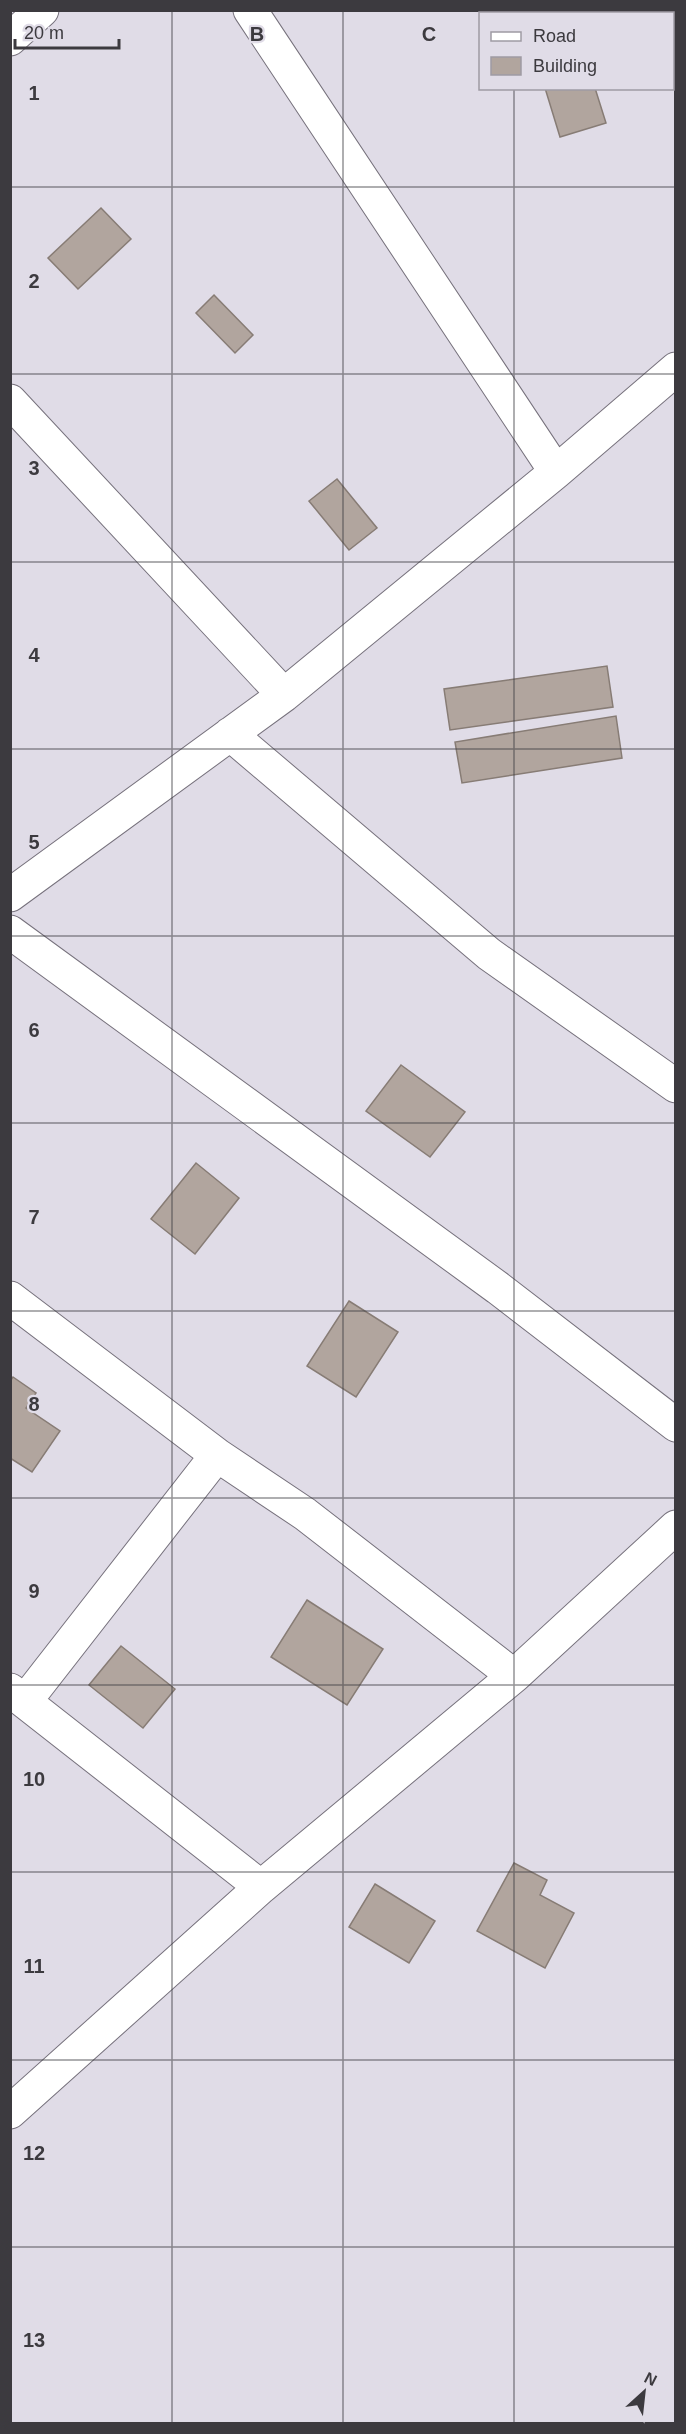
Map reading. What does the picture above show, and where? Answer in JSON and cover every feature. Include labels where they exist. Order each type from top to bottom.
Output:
[{"type":"street","points":[[10,39],[42,10]]},
{"type":"street","points":[[250,10],[556,472]]},
{"type":"street","points":[[10,895],[284,695],[556,472],[675,369]]},
{"type":"street","points":[[10,401],[284,695]]},
{"type":"street","points":[[230,734],[489,954],[675,1086]]},
{"type":"street","points":[[10,932],[498,1288],[675,1425]]},
{"type":"street","points":[[10,1298],[217,1455],[305,1514],[514,1676]]},
{"type":"street","points":[[217,1455],[18,1695],[261,1887]]},
{"type":"street","points":[[10,2112],[261,1887],[514,1676],[675,1527]]},
{"type":"building","points":[[565,10],[566,12],[526,12]]},
{"type":"building","points":[[546,90],[596,90],[606,123],[560,137]]},
{"type":"building","points":[[101,208],[131,239],[78,289],[48,258]]},
{"type":"building","points":[[214,295],[253,335],[235,353],[196,313]]},
{"type":"building","points":[[337,479],[377,528],[349,550],[309,501]]},
{"type":"building","points":[[607,666],[613,707],[450,730],[444,689]]},
{"type":"building","points":[[616,716],[622,758],[462,783],[455,742]]},
{"type":"building","points":[[401,1065],[465,1112],[430,1157],[366,1111]]},
{"type":"building","points":[[196,1163],[239,1198],[195,1254],[151,1219]]},
{"type":"building","points":[[349,1301],[398,1332],[356,1397],[307,1366]]},
{"type":"building","points":[[13,1377],[36,1393],[26,1408],[60,1431],[32,1472],[10,1458],[10,1381]]},
{"type":"building","points":[[307,1600],[383,1649],[347,1705],[271,1657]]},
{"type":"building","points":[[121,1646],[175,1689],[143,1728],[89,1685]]},
{"type":"building","points":[[514,1863],[547,1880],[540,1895],[574,1913],[545,1968],[477,1931]]},
{"type":"building","points":[[375,1884],[435,1921],[409,1963],[349,1927]]}]
